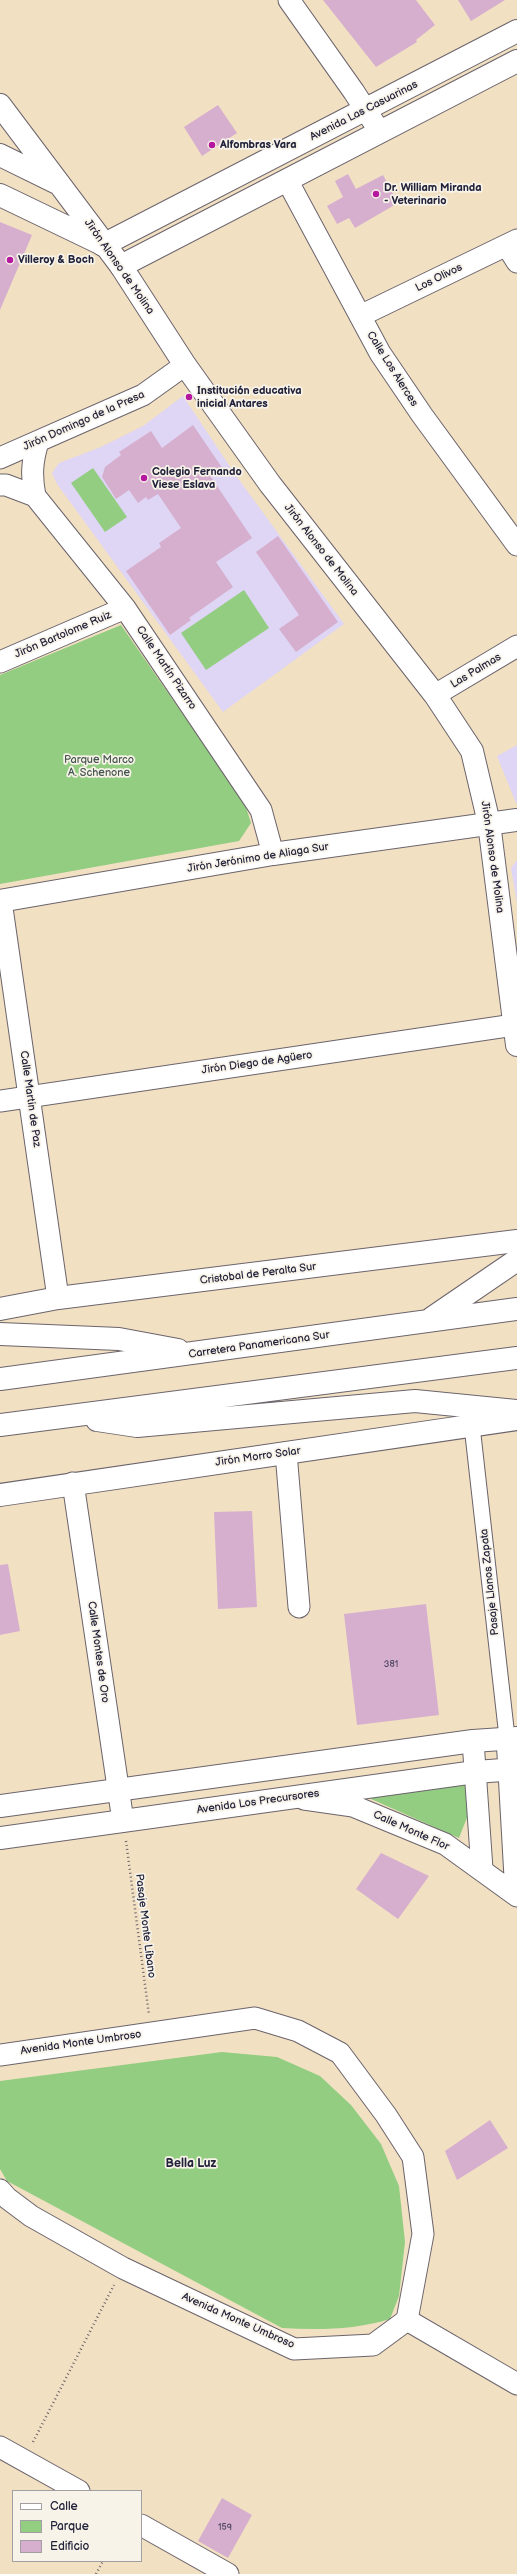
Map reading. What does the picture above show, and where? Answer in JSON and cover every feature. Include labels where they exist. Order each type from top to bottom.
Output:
[{"type":"main road","name":"Avenida Las Casuarinas","points":[[103,245],[365,111],[517,31]]},
{"type":"main road","points":[[120,266],[517,61]]},
{"type":"main road","name":"Jirón Alonso de Molina","points":[[0,105],[120,266],[185,364],[270,484],[435,695],[472,751],[489,823],[516,1035]]},
{"type":"main road","points":[[0,155],[60,184]]},
{"type":"main road","points":[[0,196],[103,245]]},
{"type":"main road","name":"Jirón Jerónimo de Aliaga Sur","points":[[1,901],[273,854],[517,820]]},
{"type":"main road","name":"Cristobal de Peralta Sur","points":[[0,1309],[58,1298],[517,1242]]},
{"type":"main road","points":[[428,1322],[517,1260]]},
{"type":"main road","name":"Carretera Panamericana Sur","points":[[0,1380],[517,1309]]},
{"type":"main road","points":[[0,1334],[119,1339],[199,1353]]},
{"type":"main road","points":[[0,1425],[517,1358]]},
{"type":"main road","points":[[70,1416],[137,1426],[415,1401],[517,1411]]},
{"type":"main road","name":"Jirón Morro Solar","points":[[0,1495],[73,1483],[517,1419]]},
{"type":"main road","points":[[0,1429],[33,1421]]},
{"type":"main road","points":[[0,1806],[474,1741],[512,1738]]},
{"type":"main road","name":"Avenida Los Precursores","points":[[0,1838],[475,1772],[513,1769]]},
{"type":"street","points":[[289,0],[354,92],[380,132]]},
{"type":"street","name":"Calle Los Alerces","points":[[287,180],[380,353],[422,415],[517,545]]},
{"type":"street","name":"Los Olivos","points":[[360,316],[514,249]]},
{"type":"street","name":"Jirón Domingo de la Presa","points":[[0,458],[143,395],[185,364]]},
{"type":"street","points":[[35,496],[32,480],[33,458],[38,442]]},
{"type":"street","points":[[0,485],[6,485],[35,496]]},
{"type":"street","name":"Calle Martín Pizarro","points":[[35,496],[125,608],[261,810],[273,854]]},
{"type":"street","name":"Jirón Bartolome Ruiz","points":[[0,662],[125,608]]},
{"type":"street","name":"Las Palmas","points":[[435,695],[517,646]]},
{"type":"street","name":"Calle Martin de Paz","points":[[1,901],[58,1298]]},
{"type":"street","name":"Jirón Diego de Agüero","points":[[0,1101],[516,1035]]},
{"type":"street","name":"Pasaje Llanos Zapata","points":[[472,1426],[512,1738]]},
{"type":"street","points":[[286,1452],[299,1607]]},
{"type":"street","name":"Calle Montes de Oro","points":[[73,1483],[123,1821]]},
{"type":"street","points":[[512,1738],[516,1895]]},
{"type":"street","points":[[474,1741],[482,1870]]},
{"type":"street","name":"Calle Monte Flor","points":[[293,1797],[353,1806],[445,1844],[516,1895]]},
{"type":"street","name":"Avenida Monte Umbroso","points":[[0,2055],[255,2018],[298,2031],[340,2053],[386,2115],[414,2157],[423,2234],[407,2320],[373,2345],[294,2349],[123,2268],[31,2216],[7,2198],[0,2190]]},
{"type":"street","points":[[407,2320],[517,2384]]},
{"type":"street","points":[[0,2447],[77,2490]]},
{"type":"street","points":[[142,2526],[228,2574]]},
{"type":"path","name":"Pasaje Monte Líbano","points":[[123,1821],[151,2033]]},
{"type":"path","points":[[24,2460],[123,2268]]},
{"type":"path","points":[[96,2574],[102,2562]]},
{"type":"shaded area","points":[[183,396],[237,477],[344,624],[223,712],[57,484],[52,473],[59,463],[101,447],[143,426]]},
{"type":"shaded area","points":[[517,745],[517,803],[516,803],[497,756]]},
{"type":"shaded area","points":[[517,860],[517,903],[511,868]]},
{"type":"green space","points":[[93,468],[127,517],[105,532],[71,483]]},
{"type":"green space","points":[[244,590],[269,628],[206,670],[181,633]]},
{"type":"green space","name":"Parque Marco A. Schenone","points":[[121,625],[245,804],[251,823],[239,841],[0,884],[0,675]]},
{"type":"green space","points":[[467,1783],[468,1815],[459,1838],[353,1791]]},
{"type":"green space","points":[[222,2052],[277,2057],[320,2076],[351,2105],[381,2144],[399,2186],[405,2242],[399,2296],[390,2319],[377,2323],[350,2327],[309,2329],[282,2328],[7,2181],[0,2169],[0,2081]]},
{"type":"building","points":[[323,0],[416,0],[435,25],[416,40],[417,42],[376,67]]},
{"type":"building","points":[[458,0],[505,0],[471,21]]},
{"type":"building","points":[[218,105],[237,133],[202,156],[184,127]]},
{"type":"building","points":[[348,174],[356,189],[383,175],[398,203],[355,228],[349,218],[337,224],[327,206],[343,197],[335,181]]},
{"type":"building","name":"Villeroy & Boch","points":[[0,222],[32,235],[0,310]]},
{"type":"building","points":[[193,425],[223,469],[211,477],[252,538],[216,562],[233,587],[189,618],[191,620],[170,635],[126,571],[161,547],[159,543],[181,528],[158,494],[148,500],[146,497],[138,503],[129,490],[116,499],[102,477],[105,467],[121,455],[119,452],[151,431],[162,448]]},
{"type":"building","points":[[278,536],[338,622],[296,652],[279,629],[299,615],[256,552]]},
{"type":"building","points":[[252,1511],[257,1607],[218,1609],[214,1512]]},
{"type":"building","points":[[8,1564],[20,1631],[0,1635],[0,1565]]},
{"type":"building","points":[[426,1604],[439,1715],[357,1725],[344,1614]]},
{"type":"building","points":[[381,1853],[429,1876],[398,1919],[356,1889]]},
{"type":"building","points":[[490,2120],[508,2148],[457,2180],[445,2151]]},
{"type":"building","points":[[222,2498],[252,2515],[228,2558],[198,2541]]},
{"type":"place","name":"Alfombras Vara","points":[[212,145]]},
{"type":"place","name":"Dr. William Miranda - Veterinario","points":[[376,194]]},
{"type":"place","name":"Villeroy & Boch","points":[[10,260]]},
{"type":"place","name":"Institución educativa inicial Antares","points":[[189,397]]},
{"type":"place","name":"Colegio Fernando Viese Eslava","points":[[144,478]]},
{"type":"district","name":"Bella Luz","points":[[191,2164]]}]
